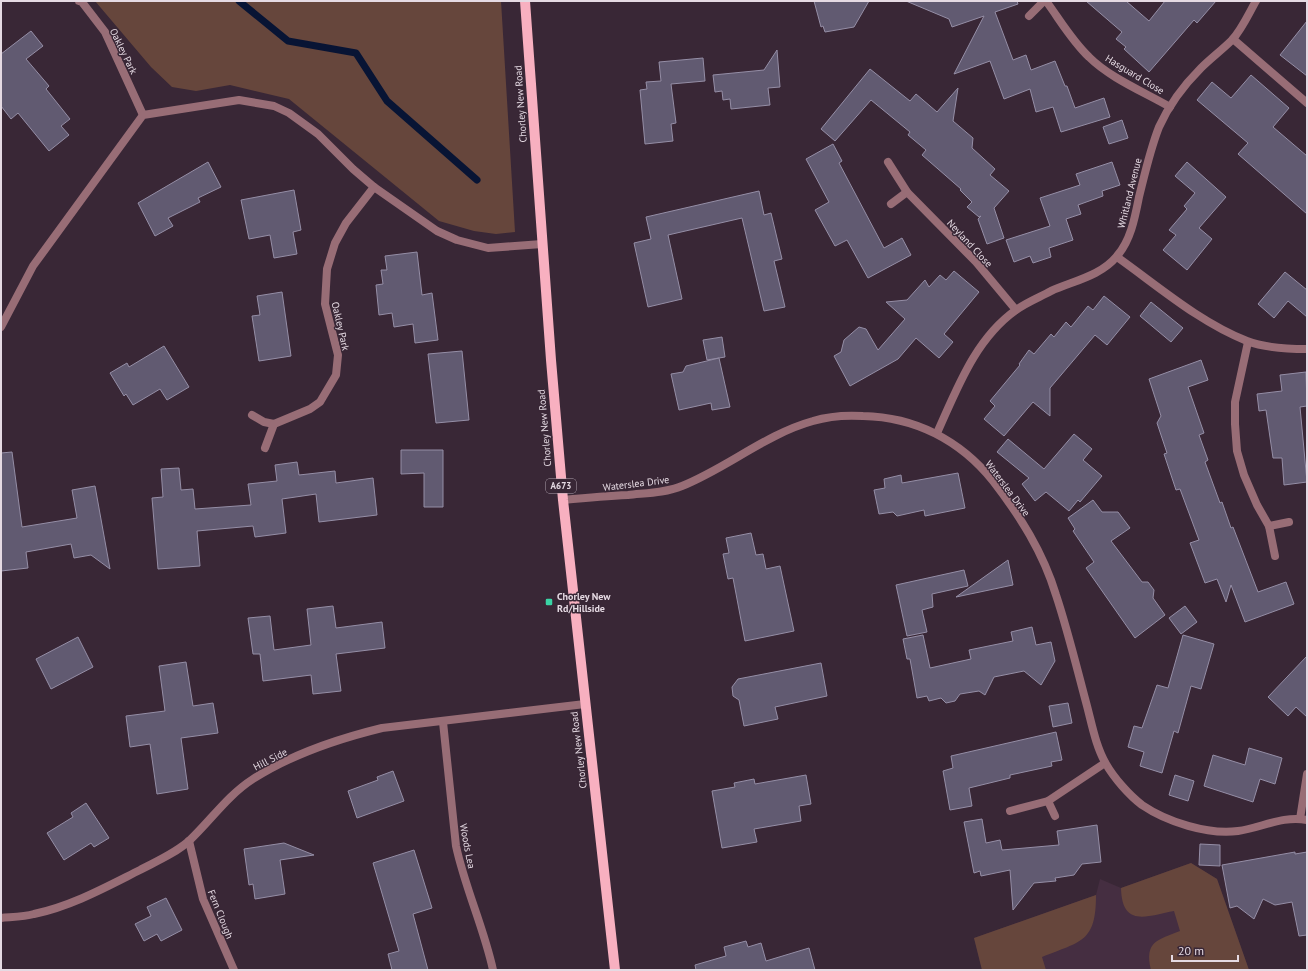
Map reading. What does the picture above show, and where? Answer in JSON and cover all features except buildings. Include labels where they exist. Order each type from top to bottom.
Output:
[{"type":"main road","name":"Chorley New Road","points":[[526,1],[542,244],[562,500],[615,970]]},
{"type":"street","name":"Oakley Park","points":[[79,1],[82,2],[104,32],[143,115]]},
{"type":"street","name":"Hasguard Close","points":[[1029,16],[1045,1],[1078,46],[1090,58],[1105,70],[1170,107]]},
{"type":"street","name":"Whitland Avenue","points":[[937,433],[962,376],[986,338],[1016,310],[1052,291],[1084,279],[1103,268],[1117,256],[1128,238],[1135,218],[1152,147],[1170,107],[1184,87],[1201,68],[1233,38],[1256,1]]},
{"type":"street","points":[[1233,38],[1307,103]]},
{"type":"street","points":[[1,327],[33,266],[143,115],[239,100],[274,106],[289,113],[318,134],[374,187],[437,231],[457,240],[497,248],[542,244]]},
{"type":"street","name":"Neyland Close","points":[[888,162],[907,192],[976,262],[1016,310]]},
{"type":"street","name":"Oakley Park","points":[[274,424],[310,409],[320,402],[336,375],[338,355],[325,304],[327,269],[335,244],[346,223],[374,187]]},
{"type":"street","points":[[890,204],[907,192]]},
{"type":"street","points":[[1117,256],[1200,316],[1222,330],[1248,342],[1286,349],[1307,349]]},
{"type":"street","points":[[1248,342],[1235,402],[1235,424],[1238,451],[1244,475],[1257,505],[1269,526],[1275,556]]},
{"type":"street","points":[[252,415],[264,422],[274,424],[265,448]]},
{"type":"street","name":"Waterslea Drive","points":[[562,500],[667,491],[701,477],[790,429],[813,420],[832,417],[864,416],[887,418],[913,423],[937,433],[961,448],[982,468],[1031,535],[1056,594],[1093,730],[1105,763],[1121,784],[1142,805],[1163,816],[1202,830],[1221,832],[1239,831],[1270,823],[1304,819]]},
{"type":"street","points":[[1269,526],[1290,522]]},
{"type":"street","name":"Hill Side","points":[[1,918],[33,915],[65,906],[110,886],[162,858],[189,841],[232,796],[252,779],[309,750],[353,735],[382,728],[443,722],[585,704]]},
{"type":"street","name":"Woods Lea","points":[[443,722],[456,846],[460,866],[482,928],[493,970]]},
{"type":"street","points":[[1010,811],[1048,801],[1105,763]]},
{"type":"street","points":[[1304,819],[1307,774]]},
{"type":"street","points":[[1048,801],[1055,816]]},
{"type":"street","name":"Fern Clough","points":[[189,841],[203,899],[234,970]]},
{"type":"shaded area","points":[[95,1],[501,1],[515,232],[496,234],[474,231],[439,221],[289,99],[230,85],[196,91],[172,87],[151,67]]},
{"type":"shaded area","points":[[1191,863],[1217,879],[1249,970],[982,970],[974,938],[1096,895],[1100,879],[1121,888]]},
{"type":"shaded area","points":[[1191,863],[1217,879],[1249,970],[1151,970],[1149,953],[1151,947],[1159,940],[1180,931],[1174,911],[1146,916],[1131,914],[1126,909],[1122,901],[1121,888]]},
{"type":"shaded area","points":[[1096,895],[1093,922],[1089,931],[1084,938],[1077,943],[1042,957],[1046,970],[982,970],[974,938]]},
{"type":"waterway","points":[[239,1],[288,41],[356,53],[387,101],[477,180]]},
{"type":"place","name":"Chorley New Rd/Hillside","points":[[549,602]]}]
